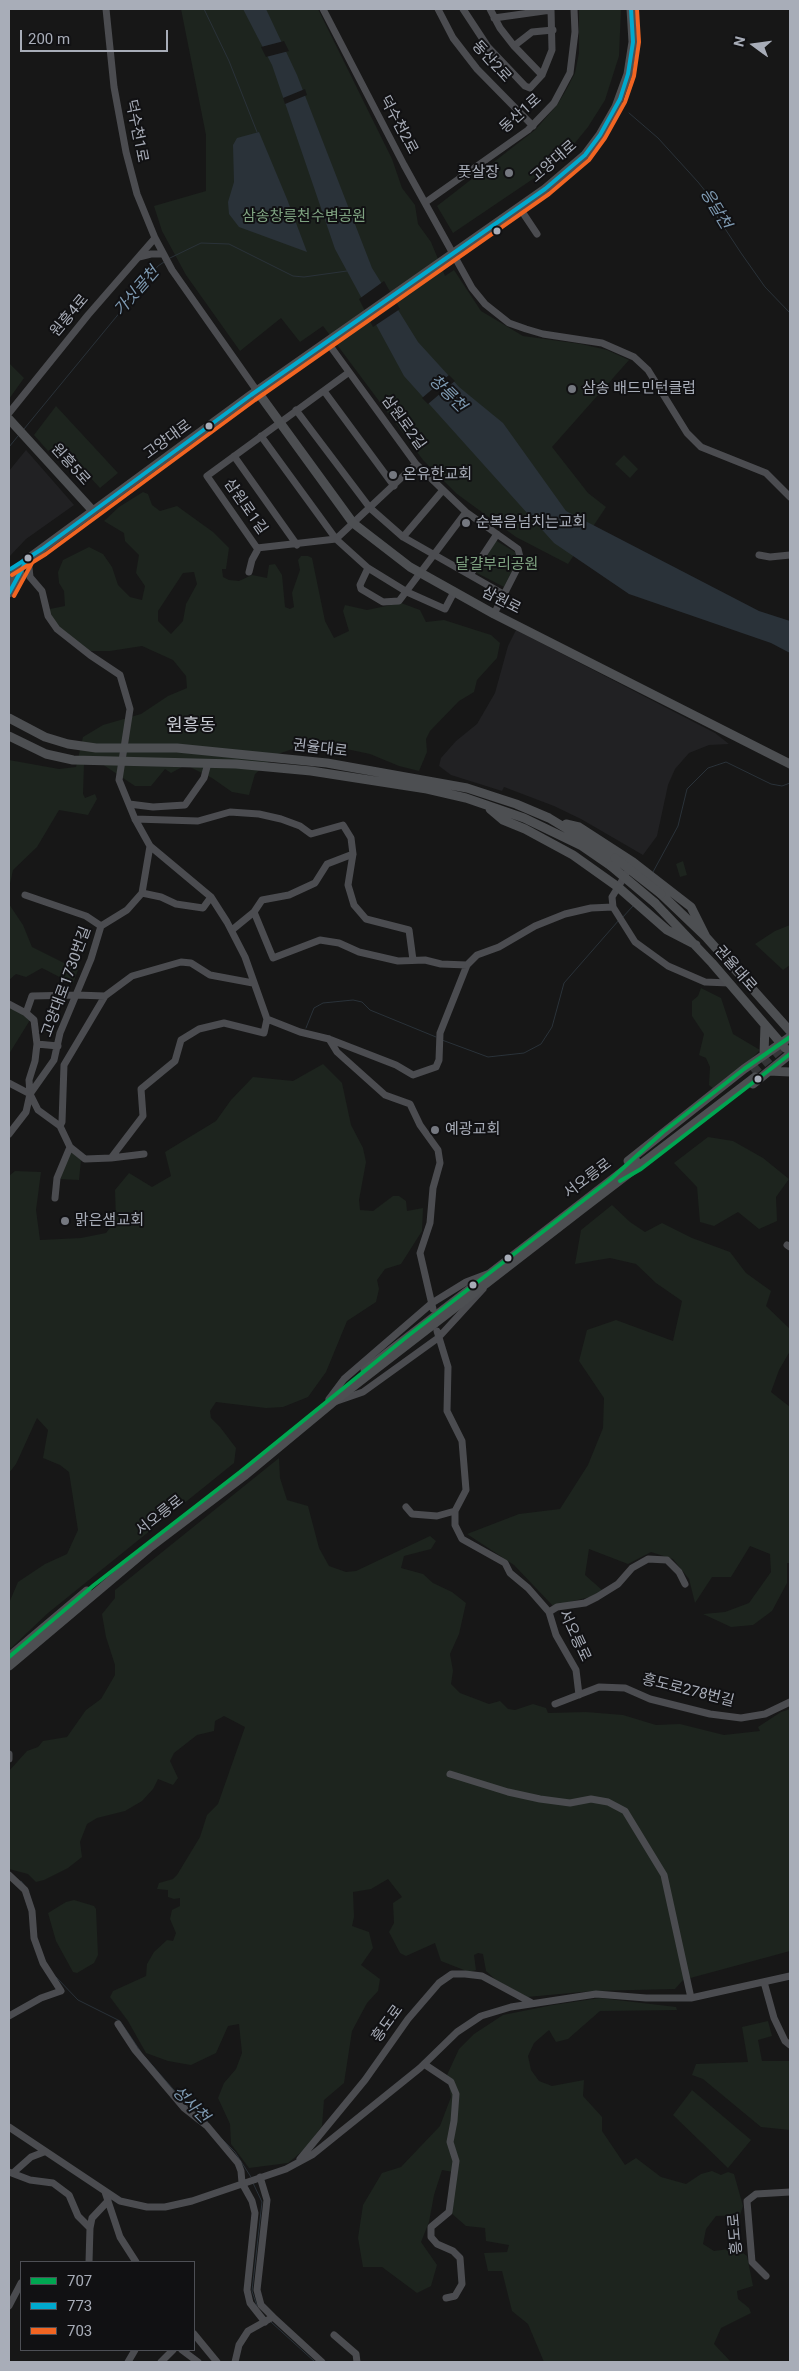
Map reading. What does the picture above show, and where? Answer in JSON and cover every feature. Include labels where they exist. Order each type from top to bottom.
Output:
[{"type":"main road","name":"고양대로","points":[[9,580],[28,559],[93,511],[257,391],[328,343],[452,252],[519,207],[569,170],[600,136],[616,107],[628,74],[633,42],[631,9]]},
{"type":"main road","name":"삼원로","points":[[257,391],[353,523],[378,544],[419,573],[494,614],[790,764]]},
{"type":"main road","name":"원흥5로","points":[[10,420],[93,511]]},
{"type":"main road","points":[[9,570],[28,559]]},
{"type":"main road","points":[[9,593],[28,559]]},
{"type":"main road","name":"권율대로","points":[[9,718],[39,734],[68,744],[123,749],[177,748],[327,763],[467,788],[516,804],[556,822],[661,894],[706,937],[790,1031]]},
{"type":"main road","name":"권율대로","points":[[9,736],[46,754],[73,760],[121,763],[208,764],[311,770],[427,789],[466,798],[547,829],[613,862],[696,945],[790,1055]]},
{"type":"main road","points":[[486,805],[503,820],[574,855],[631,897],[667,930],[696,945]]},
{"type":"main road","points":[[556,822],[580,827],[658,880],[691,907],[706,937]]},
{"type":"main road","points":[[778,1016],[790,1020]]},
{"type":"main road","points":[[764,1054],[765,1026]]},
{"type":"main road","points":[[611,1179],[643,1148],[764,1054],[790,1037]]},
{"type":"main road","points":[[622,1179],[641,1169],[790,1055]]},
{"type":"main road","points":[[770,1071],[790,1072]]},
{"type":"main road","name":"서오릉로","points":[[9,1657],[87,1591],[331,1401],[489,1273],[611,1179],[753,1074],[485,1286],[331,1401],[244,1476],[97,1590],[9,1666]]},
{"type":"street","name":"덕수천1로","points":[[106,9],[114,87],[126,152],[137,194],[160,254],[257,391]]},
{"type":"street","name":"덕수천2로","points":[[323,9],[388,136],[452,252],[476,294],[494,313],[509,323],[526,329],[543,334],[602,342],[634,357],[648,370],[688,433],[701,447],[766,473],[790,498]]},
{"type":"street","name":"동산2로","points":[[438,9],[453,38],[477,69],[533,126]]},
{"type":"street","points":[[463,9],[488,47],[525,86],[530,88],[542,75],[552,50],[551,9],[494,18]]},
{"type":"street","points":[[490,9],[494,18],[514,46],[542,75]]},
{"type":"street","name":"동산1로","points":[[426,202],[533,126],[554,103],[570,73],[576,32],[574,9]]},
{"type":"street","points":[[514,46],[532,32],[552,30]]},
{"type":"street","points":[[519,207],[537,234]]},
{"type":"street","name":"원흥4로","points":[[9,413],[155,238]]},
{"type":"street","points":[[139,258],[160,254]]},
{"type":"street","name":"삼원로2길","points":[[328,343],[416,464],[353,523]]},
{"type":"street","points":[[279,422],[348,372]]},
{"type":"street","points":[[324,391],[394,486]]},
{"type":"street","points":[[296,410],[370,508],[403,537],[505,594]]},
{"type":"street","name":"삼원로1길","points":[[279,422],[206,476],[258,549],[336,539]]},
{"type":"street","points":[[261,436],[336,539],[368,568],[408,592],[445,609],[454,592]]},
{"type":"street","name":"삼원로1길","points":[[234,456],[297,544]]},
{"type":"street","points":[[416,464],[466,512],[518,549],[521,561],[494,614]]},
{"type":"street","points":[[403,537],[443,490]]},
{"type":"street","points":[[368,568],[360,584],[360,589],[382,602],[400,601],[466,512]]},
{"type":"street","points":[[336,539],[353,523]]},
{"type":"street","points":[[470,575],[497,534]]},
{"type":"street","points":[[249,572],[252,560],[258,549]]},
{"type":"street","points":[[759,555],[770,557],[790,555]]},
{"type":"street","points":[[28,559],[30,576],[42,591],[48,616],[56,629],[90,656],[120,675],[130,709],[119,780],[135,819],[150,846],[212,897],[232,930],[245,957],[267,1019],[264,1033],[224,1023],[199,1029],[181,1040],[175,1061],[141,1089],[143,1116],[111,1158]]},
{"type":"street","points":[[130,804],[154,807],[184,805],[204,778],[208,764]]},
{"type":"street","points":[[135,819],[168,822],[198,821],[230,812],[260,814],[300,826],[311,834],[343,825],[351,838],[354,854],[348,885],[354,905],[366,919],[409,930],[413,960]]},
{"type":"street","points":[[150,846],[142,893],[161,897],[176,904],[203,908],[212,897]]},
{"type":"street","points":[[232,930],[254,912],[262,900],[290,895],[316,883],[327,864],[354,854]]},
{"type":"street","points":[[633,862],[612,897],[613,907],[635,942],[668,966],[704,982],[729,983]]},
{"type":"street","name":"고양대로1730번길","points":[[9,1134],[26,1112],[30,1094],[54,1060],[60,1033],[91,959],[101,926],[127,910],[142,893]]},
{"type":"street","points":[[25,895],[86,916],[101,926]]},
{"type":"street","points":[[267,1019],[300,1032],[329,1039],[396,1065],[412,1075],[436,1067],[439,1060],[440,1039],[467,965],[477,955],[499,947],[534,926],[565,914],[591,908],[613,907]]},
{"type":"street","points":[[254,912],[273,958],[320,940],[339,943],[359,952],[398,961],[413,960],[467,965]]},
{"type":"street","points":[[60,1126],[62,1122],[64,1065],[105,996],[132,976],[181,962],[191,963],[210,975],[253,983]]},
{"type":"street","points":[[26,1013],[32,996],[76,994],[105,996]]},
{"type":"street","points":[[9,1004],[26,1013],[34,1020],[37,1044],[35,1061],[29,1080],[30,1094],[38,1110],[60,1126],[70,1147],[85,1158],[111,1158],[144,1154]]},
{"type":"street","points":[[329,1039],[337,1052],[386,1095],[410,1104],[420,1125],[438,1150],[440,1163],[433,1188],[430,1223],[420,1253],[433,1306]]},
{"type":"street","points":[[37,1044],[58,1046]]},
{"type":"street","points":[[9,1083],[30,1094]]},
{"type":"street","points":[[55,1198],[57,1178],[70,1147]]},
{"type":"street","name":"서오릉로","points":[[331,1401],[344,1379],[433,1306],[466,1282],[489,1273]]},
{"type":"street","name":"서오릉로","points":[[331,1401],[363,1392],[438,1334],[472,1303],[485,1286]]},
{"type":"street","points":[[406,1507],[412,1514],[437,1516],[455,1511],[466,1490],[462,1441],[447,1411],[448,1367],[438,1334]]},
{"type":"street","name":"서오릉로","points":[[455,1511],[455,1526],[462,1539],[505,1563],[510,1573],[528,1588],[549,1612],[556,1635],[576,1670],[579,1695]]},
{"type":"street","points":[[549,1612],[557,1607],[585,1603],[598,1597],[618,1584],[632,1568],[648,1559],[667,1560],[678,1572],[684,1584]]},
{"type":"street","name":"흥도로278번길","points":[[555,1704],[599,1687],[625,1688],[650,1699],[710,1714],[741,1718],[765,1714],[790,1702]]},
{"type":"street","points":[[9,1754],[9,1759]]},
{"type":"street","points":[[450,1774],[508,1792],[540,1799],[570,1802],[591,1799],[608,1802],[625,1811],[664,1876],[691,1998]]},
{"type":"street","points":[[9,1875],[25,1890],[32,1911],[34,1938],[43,1963],[62,1991],[41,1998],[9,2016]]},
{"type":"street","name":"흥도로","points":[[296,2164],[353,2095],[408,2019],[439,1983],[452,1974],[482,1976],[532,2003]]},
{"type":"street","points":[[9,2127],[120,2201],[147,2207],[165,2207],[259,2178],[296,2164],[312,2155],[424,2064],[457,2032],[481,2016],[511,2007],[596,1994],[646,1998],[691,1998],[790,1976]]},
{"type":"street","points":[[764,1982],[774,2018],[786,2042],[790,2044]]},
{"type":"street","points":[[118,2024],[135,2050],[184,2108],[207,2126],[238,2163],[255,2213],[247,2290],[250,2303],[322,2362]]},
{"type":"street","points":[[424,2064],[450,2082],[456,2094],[450,2142],[456,2161],[449,2212],[431,2226],[431,2237],[437,2244],[453,2251],[460,2258],[462,2284],[455,2296],[446,2298]]},
{"type":"street","points":[[44,2152],[31,2156],[11,2173],[30,2180],[53,2183],[69,2195],[78,2216],[90,2228]]},
{"type":"street","points":[[259,2178],[266,2200],[257,2290],[261,2305],[269,2319]]},
{"type":"street","points":[[105,2192],[120,2237],[135,2261]]},
{"type":"street","name":"흥도로","points":[[766,2276],[752,2262],[747,2201],[756,2194],[790,2192]]},
{"type":"street","points":[[89,2261],[92,2218],[108,2201]]},
{"type":"street","points":[[9,2306],[20,2285]]},
{"type":"street","points":[[235,2362],[239,2345],[248,2331],[269,2319]]},
{"type":"street","points":[[195,2335],[217,2362]]},
{"type":"street","points":[[334,2335],[356,2354],[357,2362]]},
{"type":"street","points":[[161,2362],[172,2351]]},
{"type":"street","points":[[183,2351],[198,2362]]},
{"type":"shaded area","points":[[26,450],[74,505],[26,539],[9,557],[9,471]]},
{"type":"shaded area","points":[[516,630],[715,733],[729,744],[709,745],[689,753],[675,769],[668,785],[657,836],[643,855],[581,819],[554,806],[504,787],[502,791],[451,775],[439,766],[441,758],[456,741],[477,724],[495,693],[508,646]]},
{"type":"green space","name":"삼송창릉천수변공원","points":[[181,9],[318,9],[392,159],[402,188],[415,205],[418,224],[431,242],[445,276],[454,270],[481,311],[523,336],[581,344],[607,350],[629,360],[552,447],[588,493],[606,507],[568,564],[516,537],[457,494],[423,460],[323,326],[300,342],[281,318],[240,351],[186,275],[162,231],[154,206],[206,191],[206,135]]},
{"type":"green space","points":[[579,9],[621,9],[619,56],[605,100],[588,127],[561,160],[453,233],[437,206],[535,130],[557,105],[565,92],[575,73],[579,53]]},
{"type":"green space","points":[[9,363],[24,378],[9,399]]},
{"type":"green space","points":[[56,406],[118,473],[100,488],[59,444],[48,451],[34,435]]},
{"type":"green space","points":[[624,455],[638,469],[630,478],[615,464]]},
{"type":"green space","points":[[143,492],[148,494],[152,505],[160,511],[177,506],[213,532],[229,548],[226,569],[222,569],[223,577],[229,580],[239,581],[252,575],[267,578],[269,565],[275,564],[282,575],[285,607],[290,609],[294,607],[292,593],[300,570],[298,560],[301,556],[312,558],[325,621],[334,638],[349,631],[343,611],[345,605],[367,610],[401,603],[420,610],[426,622],[444,620],[491,635],[500,643],[497,658],[477,680],[474,692],[459,701],[430,731],[426,739],[427,752],[419,771],[399,766],[370,754],[313,742],[278,754],[255,774],[249,795],[232,792],[212,778],[186,765],[171,773],[165,769],[151,786],[135,786],[96,760],[84,764],[83,794],[85,798],[95,794],[97,799],[88,815],[59,810],[37,847],[13,870],[9,888],[9,760],[59,769],[76,767],[83,737],[103,725],[141,714],[168,696],[187,688],[186,676],[173,660],[142,646],[110,651],[90,651],[57,629],[48,616],[50,609],[65,606],[64,591],[59,583],[58,572],[63,560],[89,547],[103,554],[112,567],[118,585],[130,597],[142,600],[145,586],[136,573],[139,555],[125,541],[124,533],[104,521],[119,507]],"holes":[[[194,572],[197,584],[186,604],[183,621],[171,634],[158,621],[158,611],[183,573]]]},
{"type":"green space","name":"달걀부리공원","points":[[495,540],[515,552],[517,560],[504,587],[475,572]]},
{"type":"green space","points":[[683,861],[687,875],[680,877],[676,864]]},
{"type":"green space","points":[[9,904],[23,925],[32,947],[78,970],[73,984],[42,968],[26,977],[16,974],[9,980]]},
{"type":"green space","points":[[790,925],[790,965],[783,970],[755,944],[775,931]]},
{"type":"green space","points":[[701,988],[721,998],[733,1034],[760,1050],[720,1090],[714,1089],[709,1085],[710,1067],[706,1058],[699,1055],[704,1034],[692,1016],[692,1001],[698,996]]},
{"type":"green space","points":[[9,1004],[30,1020],[9,1054]]},
{"type":"green space","points":[[323,1064],[342,1083],[351,1125],[363,1148],[366,1162],[359,1200],[360,1210],[373,1211],[393,1196],[399,1196],[406,1201],[407,1211],[423,1208],[422,1231],[401,1264],[385,1269],[377,1280],[379,1289],[376,1302],[347,1321],[326,1372],[308,1397],[283,1407],[266,1408],[216,1402],[210,1411],[211,1418],[236,1448],[234,1463],[48,1613],[11,1648],[9,1646],[9,1603],[18,1582],[45,1564],[67,1554],[78,1530],[69,1472],[60,1465],[43,1458],[48,1430],[37,1418],[16,1464],[9,1473],[9,1176],[15,1171],[41,1172],[36,1210],[40,1240],[81,1238],[106,1233],[116,1220],[115,1190],[129,1173],[152,1187],[171,1176],[165,1152],[216,1121],[231,1100],[253,1077],[293,1081]]},
{"type":"green space","points":[[708,1137],[733,1141],[763,1158],[789,1179],[776,1197],[777,1221],[759,1229],[738,1212],[714,1226],[700,1222],[697,1187],[674,1163]]},
{"type":"green space","points":[[70,1150],[81,1160],[79,1180],[59,1179]]},
{"type":"green space","points":[[612,1205],[630,1222],[645,1232],[662,1223],[692,1238],[730,1252],[746,1273],[771,1291],[766,1306],[790,1329],[790,1351],[779,1370],[771,1392],[790,1407],[790,1563],[787,1563],[787,1583],[772,1611],[753,1625],[731,1627],[703,1614],[725,1612],[749,1603],[771,1572],[770,1554],[750,1546],[731,1577],[712,1577],[695,1603],[689,1579],[673,1559],[651,1552],[628,1564],[589,1549],[585,1575],[602,1590],[590,1597],[553,1606],[514,1565],[467,1534],[519,1514],[560,1509],[588,1465],[603,1428],[604,1398],[579,1361],[587,1330],[616,1320],[673,1341],[682,1301],[656,1283],[636,1264],[610,1258],[575,1264],[581,1230]]},
{"type":"green space","points":[[279,1458],[280,1478],[287,1500],[308,1506],[319,1548],[329,1566],[346,1572],[356,1571],[430,1536],[436,1541],[431,1549],[404,1556],[401,1568],[423,1574],[433,1583],[452,1592],[466,1603],[459,1634],[450,1654],[453,1671],[451,1684],[460,1693],[489,1704],[500,1701],[508,1709],[515,1710],[533,1704],[546,1708],[548,1713],[586,1712],[623,1715],[656,1725],[680,1724],[724,1735],[760,1731],[758,1727],[781,1712],[790,1709],[790,1951],[683,1980],[675,1989],[593,1991],[527,1997],[496,1980],[486,1971],[483,1954],[478,1953],[474,1955],[476,1970],[469,1972],[441,1961],[435,1943],[406,1956],[400,1953],[389,1932],[394,1923],[393,1903],[402,1897],[388,1879],[371,1889],[353,1892],[354,1917],[352,1926],[369,1932],[373,1948],[361,1965],[380,1979],[378,1991],[367,2003],[352,2031],[344,2083],[324,2100],[322,2126],[305,2149],[288,2163],[249,2168],[231,2144],[230,2124],[218,2098],[224,2083],[236,2069],[242,2053],[239,2024],[228,2026],[216,2053],[191,2065],[168,2061],[146,2053],[128,2021],[110,1997],[113,1991],[146,1976],[147,1964],[154,1952],[167,1940],[173,1941],[176,1933],[170,1919],[172,1910],[180,1906],[180,1898],[168,1897],[168,1890],[157,1889],[159,1883],[173,1879],[177,1875],[200,1837],[207,1815],[218,1804],[245,1727],[224,1716],[215,1721],[214,1731],[197,1735],[174,1753],[170,1761],[178,1778],[173,1785],[158,1779],[153,1789],[142,1801],[125,1811],[97,1818],[87,1824],[80,1842],[82,1857],[68,1868],[36,1882],[28,1874],[9,1869],[9,1771],[27,1751],[38,1747],[43,1741],[67,1737],[86,1710],[101,1699],[115,1675],[115,1665],[106,1637],[102,1614],[115,1598],[115,1590]]},
{"type":"green space","points":[[74,1900],[94,1906],[96,1909],[98,1955],[94,1963],[77,1973],[73,1972],[56,1941],[48,1913],[66,1902]]},
{"type":"green space","points":[[600,1998],[676,2007],[677,2010],[600,2011],[568,2039],[556,2042],[549,2030],[534,2043],[528,2056],[531,2070],[539,2081],[552,2086],[584,2080],[583,2096],[602,2117],[602,2131],[625,2165],[636,2158],[661,2177],[686,2184],[701,2174],[712,2171],[721,2175],[728,2172],[734,2174],[743,2206],[740,2215],[716,2216],[706,2229],[703,2244],[714,2251],[736,2248],[747,2256],[753,2286],[737,2291],[738,2299],[749,2308],[751,2313],[721,2328],[714,2344],[731,2362],[544,2362],[528,2324],[512,2311],[502,2271],[488,2271],[484,2253],[507,2252],[509,2245],[486,2241],[485,2228],[466,2226],[451,2213],[453,2172],[442,2170],[434,2195],[429,2222],[421,2242],[437,2265],[431,2286],[417,2293],[382,2267],[363,2267],[358,2238],[363,2205],[382,2173],[401,2167],[440,2126],[451,2097],[447,2075],[459,2049],[474,2034],[503,2015]]},
{"type":"green space","points":[[768,2021],[772,2036],[758,2040],[762,2061],[790,2061],[790,2130],[761,2127],[703,2079],[692,2075],[696,2064],[748,2062],[742,2027]]},
{"type":"green space","points":[[692,2090],[751,2140],[728,2168],[673,2115]]},
{"type":"water","name":"창릉천","points":[[243,9],[266,9],[297,75],[372,268],[418,342],[459,387],[503,423],[566,511],[759,611],[790,621],[790,653],[771,643],[629,594],[554,543],[404,376],[335,249],[272,65]]},
{"type":"water","points":[[259,132],[307,252],[239,227],[229,214],[228,202],[234,182],[233,145],[237,138]]},
{"type":"pier","points":[[284,41],[289,51],[266,57],[261,47]]},
{"type":"pier","points":[[305,89],[307,95],[285,104],[283,98]]},
{"type":"pier","points":[[384,281],[400,309],[373,327],[359,299]]},
{"type":"pier","points":[[449,375],[455,381],[428,404],[422,398]]},
{"type":"waterway","points":[[204,9],[229,61],[257,132]]},
{"type":"waterway","name":"응달천","points":[[629,113],[658,138],[698,182],[706,192],[718,218],[741,253],[765,287],[790,313]]},
{"type":"waterway","name":"가싯골천","points":[[170,258],[201,243],[229,244],[293,276],[304,277],[347,271]]},
{"type":"waterway","name":"가싯골천","points":[[24,429],[158,266],[164,262]]},
{"type":"waterway","name":"가싯골천","points":[[9,447],[18,436]]},
{"type":"waterway","points":[[653,872],[678,826],[687,789],[708,768],[726,762],[771,784],[782,786],[790,783]]},
{"type":"waterway","points":[[622,918],[633,906]]},
{"type":"waterway","points":[[442,1040],[488,1057],[524,1053],[541,1044],[552,1027],[564,983],[619,920]]},
{"type":"waterway","points":[[306,1028],[314,1008],[323,1003],[353,1000],[362,1002],[370,1010],[436,1037]]},
{"type":"waterway","name":"성사천","points":[[21,1881],[29,1891]]},
{"type":"waterway","name":"성사천","points":[[56,1977],[78,2000],[120,2021],[141,2052]]},
{"type":"waterway","name":"성사천","points":[[145,2057],[187,2105],[208,2122]]},
{"type":"waterway","name":"성사천","points":[[222,2139],[235,2152],[251,2177]]},
{"type":"waterway","name":"성사천","points":[[253,2183],[262,2202],[252,2291],[257,2306]]},
{"type":"waterway","name":"성사천","points":[[271,2322],[315,2362]]},
{"type":"tunnel","points":[[752,1072],[786,1044]]},
{"type":"transit line","name":"773","points":[[9,570],[42,549],[251,395],[545,189],[585,155],[600,135],[620,99],[628,74],[633,42],[631,9]]},
{"type":"transit line","name":"703","points":[[12,575],[46,554],[255,400],[549,194],[589,160],[605,138],[625,102],[634,76],[639,42],[637,9]]},
{"type":"transit line","name":"773","points":[[9,593],[27,560]]},
{"type":"transit line","name":"703","points":[[14,596],[32,563]]},
{"type":"transit line","name":"707","points":[[9,1657],[94,1585],[240,1472],[409,1335],[611,1179],[663,1132],[744,1069],[790,1037]]},
{"type":"transit line","name":"707","points":[[620,1181],[641,1169],[790,1054]]},
{"type":"place","name":"풋살장","points":[[509,173]]},
{"type":"place","name":"삼송 배드민턴클럽","points":[[572,389]]},
{"type":"place","name":"온유한교회","points":[[393,475]]},
{"type":"place","name":"순복음넘치는교회","points":[[466,523]]},
{"type":"place","name":"예광교회","points":[[435,1130]]},
{"type":"place","name":"맑은샘교회","points":[[65,1221]]},
{"type":"district","name":"원흥동","points":[[191,726]]}]
